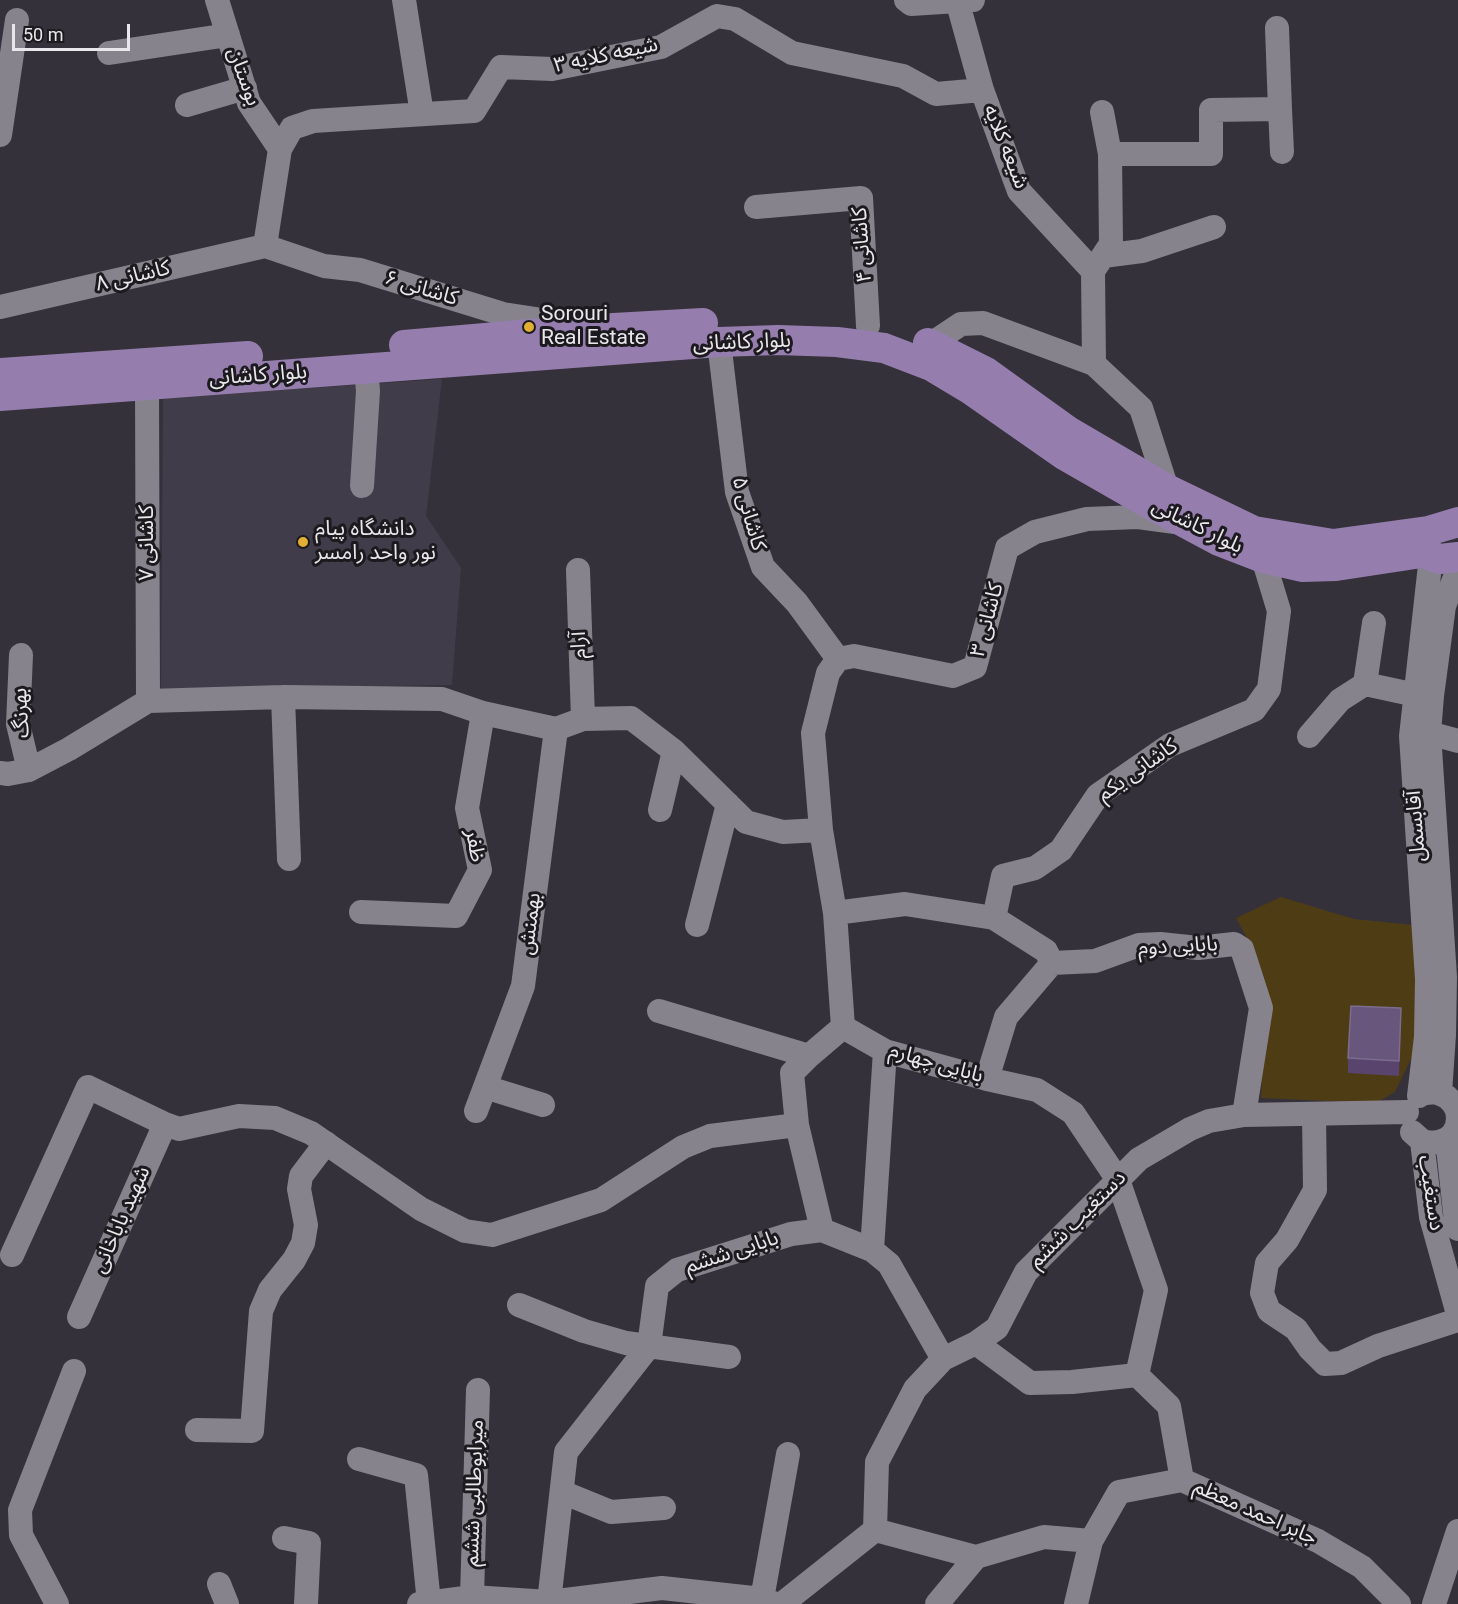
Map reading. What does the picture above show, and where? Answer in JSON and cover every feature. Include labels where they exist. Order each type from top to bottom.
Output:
[{"type":"main road","name":"بلوار کاشانی","points":[[0,396],[147,374],[578,330],[778,320],[838,322],[889,328],[931,344],[986,372],[1068,431],[1167,489],[1254,531],[1333,543],[1395,546],[1440,563],[1458,522]]},
{"type":"main road","name":"بلوار کاشانی","points":[[0,373],[147,374],[366,368],[719,342],[778,340],[837,342],[884,348],[931,366],[971,390],[1064,455],[1219,541],[1263,558],[1302,567],[1336,566],[1395,546]]},
{"type":"street","name":"بوستان","points":[[217,0],[249,103],[280,149]]},
{"type":"street","points":[[404,0],[422,114]]},
{"type":"street","points":[[906,0],[911,4],[963,1]]},
{"type":"street","name":"شیعه کلایه","points":[[963,1],[982,90],[1019,190],[1098,263]]},
{"type":"street","name":"شیعه کلایه ۳","points":[[280,149],[292,128],[313,121],[474,111],[501,67],[552,69],[661,47],[717,16],[735,19],[792,53],[903,76],[936,94],[982,90]]},
{"type":"street","points":[[0,135],[17,20]]},
{"type":"street","points":[[1277,28],[1282,152]]},
{"type":"street","points":[[109,53],[228,35]]},
{"type":"street","points":[[187,105],[245,88]]},
{"type":"street","points":[[1110,154],[1212,154],[1211,110],[1280,109]]},
{"type":"street","points":[[1094,364],[1098,263],[1111,244],[1110,154],[1102,112]]},
{"type":"street","points":[[265,246],[280,149]]},
{"type":"street","name":"کاشانی ۴","points":[[756,207],[861,198],[868,326]]},
{"type":"street","points":[[1098,263],[1214,227]]},
{"type":"street","name":"کاشانی ۸","points":[[0,307],[265,246]]},
{"type":"street","name":"کاشانی ۶","points":[[265,246],[324,266],[360,270],[503,314],[549,321],[578,330]]},
{"type":"street","points":[[931,344],[961,324],[983,324],[1094,364],[1141,408],[1167,489]]},
{"type":"street","name":"کاشانی ۵","points":[[719,342],[737,492],[763,567],[797,603],[838,659]]},
{"type":"street","points":[[362,486],[368,392],[366,368]]},
{"type":"street","name":"کاشانی ۷","points":[[147,374],[148,701]]},
{"type":"street","name":"کاشانی ۳","points":[[838,659],[854,656],[953,676],[975,667],[1008,548],[1035,532],[1087,519],[1138,517],[1185,523]]},
{"type":"street","name":"کاشانی یکم","points":[[994,918],[1003,876],[1035,868],[1061,850],[1098,795],[1170,745],[1254,710],[1269,689],[1279,611],[1263,558]]},
{"type":"street","name":"آقابسمل","points":[[1422,1100],[1427,979],[1411,736],[1416,695],[1440,563]]},
{"type":"street","name":"آقابسمل","points":[[1422,1100],[1444,1035],[1452,977],[1430,733],[1443,606],[1440,563]]},
{"type":"street","name":"آرام","points":[[578,570],[583,719]]},
{"type":"street","points":[[1365,684],[1374,623]]},
{"type":"street","name":"بهرنگ","points":[[21,655],[18,724],[29,770]]},
{"type":"street","points":[[822,1230],[797,1125],[792,1073],[808,1056],[843,1027],[835,914],[821,830],[813,734],[828,673],[838,659]]},
{"type":"street","points":[[1309,736],[1340,700],[1365,684],[1416,695]]},
{"type":"street","points":[[0,773],[8,774],[29,770],[69,749],[148,701],[283,697],[442,699],[483,713],[556,729],[583,719],[631,718],[674,751],[746,822],[783,832],[821,830]]},
{"type":"street","points":[[283,697],[290,859]]},
{"type":"street","name":"ظفر","points":[[361,912],[456,916],[480,870],[467,808],[483,713]]},
{"type":"street","name":"بهمنش","points":[[476,1111],[523,986],[556,729]]},
{"type":"street","points":[[1430,733],[1458,741]]},
{"type":"street","points":[[660,810],[674,751]]},
{"type":"street","points":[[697,925],[728,804]]},
{"type":"street","points":[[835,914],[905,904],[994,918],[1046,951],[1052,963],[1006,1017],[987,1079]]},
{"type":"street","name":"بابایی دوم","points":[[1052,963],[1095,961],[1139,945],[1160,944],[1198,948],[1234,944],[1242,949],[1261,1008],[1244,1115]]},
{"type":"street","points":[[659,1011],[808,1056]]},
{"type":"street","name":"بابایی چهارم","points":[[843,1027],[885,1051],[1037,1090],[1073,1113],[1118,1180],[1156,1290],[1137,1375]]},
{"type":"street","points":[[872,1250],[885,1051]]},
{"type":"street","points":[[12,1255],[88,1087],[179,1129],[239,1116],[275,1118],[311,1133],[421,1209],[465,1231],[492,1235],[602,1200],[683,1147],[710,1136],[797,1125]]},
{"type":"street","points":[[485,1087],[543,1105]]},
{"type":"street","points":[[1447,1097],[1457,1110],[1454,1125],[1439,1142],[1430,1143],[1414,1136],[1407,1120],[1422,1100],[1447,1097]]},
{"type":"street","name":"دستغیب ششم","points":[[875,1530],[877,1462],[915,1389],[943,1359],[976,1343],[997,1328],[1026,1272],[1139,1159],[1190,1129],[1209,1121],[1244,1115],[1314,1114],[1422,1100]]},
{"type":"street","points":[[1314,1114],[1315,1190],[1287,1240],[1267,1263],[1262,1293],[1269,1311],[1296,1329],[1310,1349],[1325,1364],[1341,1363],[1378,1346],[1458,1320]]},
{"type":"street","name":"شهید باباخانی","points":[[80,1317],[165,1124]]},
{"type":"street","name":"دستغیب","points":[[1454,1125],[1458,1229]]},
{"type":"street","name":"دستغیب","points":[[1422,1141],[1431,1217],[1458,1314]]},
{"type":"street","points":[[197,1430],[252,1431],[261,1311],[270,1290],[294,1260],[303,1243],[306,1225],[299,1189],[301,1176],[326,1143]]},
{"type":"street","name":"بابایی ششم","points":[[650,1346],[657,1286],[677,1270],[791,1234],[822,1230],[872,1250],[889,1264],[943,1359]]},
{"type":"street","points":[[519,1305],[584,1331],[626,1342],[729,1356]]},
{"type":"street","points":[[976,1343],[1030,1383],[1072,1382],[1137,1375],[1169,1406],[1182,1480]]},
{"type":"street","points":[[549,1602],[566,1452],[650,1346]]},
{"type":"street","points":[[57,1604],[21,1535],[20,1510],[74,1371]]},
{"type":"street","name":"میرابوطالبی ششم","points":[[472,1597],[478,1390]]},
{"type":"street","points":[[773,1602],[788,1454]]},
{"type":"street","points":[[359,1459],[416,1475],[424,1603],[472,1597],[549,1602],[662,1588],[773,1602],[875,1530],[976,1557],[1044,1537],[1091,1541]]},
{"type":"street","name":"جابر احمد معظم","points":[[1076,1604],[1091,1541],[1119,1492],[1182,1480],[1318,1540],[1362,1567],[1399,1604]]},
{"type":"street","points":[[562,1492],[611,1512],[664,1508]]},
{"type":"street","points":[[1434,1604],[1458,1531]]},
{"type":"street","points":[[284,1538],[309,1543],[306,1604]]},
{"type":"street","points":[[937,1604],[976,1557]]},
{"type":"shaded area","name":"دانشگاه پیام نور واحد رامسر","points":[[442,379],[426,516],[461,568],[452,685],[161,689],[163,398]]},
{"type":"shaded area","points":[[1281,897],[1354,919],[1413,925],[1423,994],[1412,1057],[1395,1092],[1376,1103],[1261,1098],[1266,1015],[1253,949],[1236,918]]},
{"type":"building","points":[[1351,1006],[1401,1008],[1399,1061],[1348,1058]]},
{"type":"place","name":"Sorouri Real Estate","points":[[529,327]]},
{"type":"place","name":"دانشگاه پیام نور واحد رامسر","points":[[303,542]]}]
